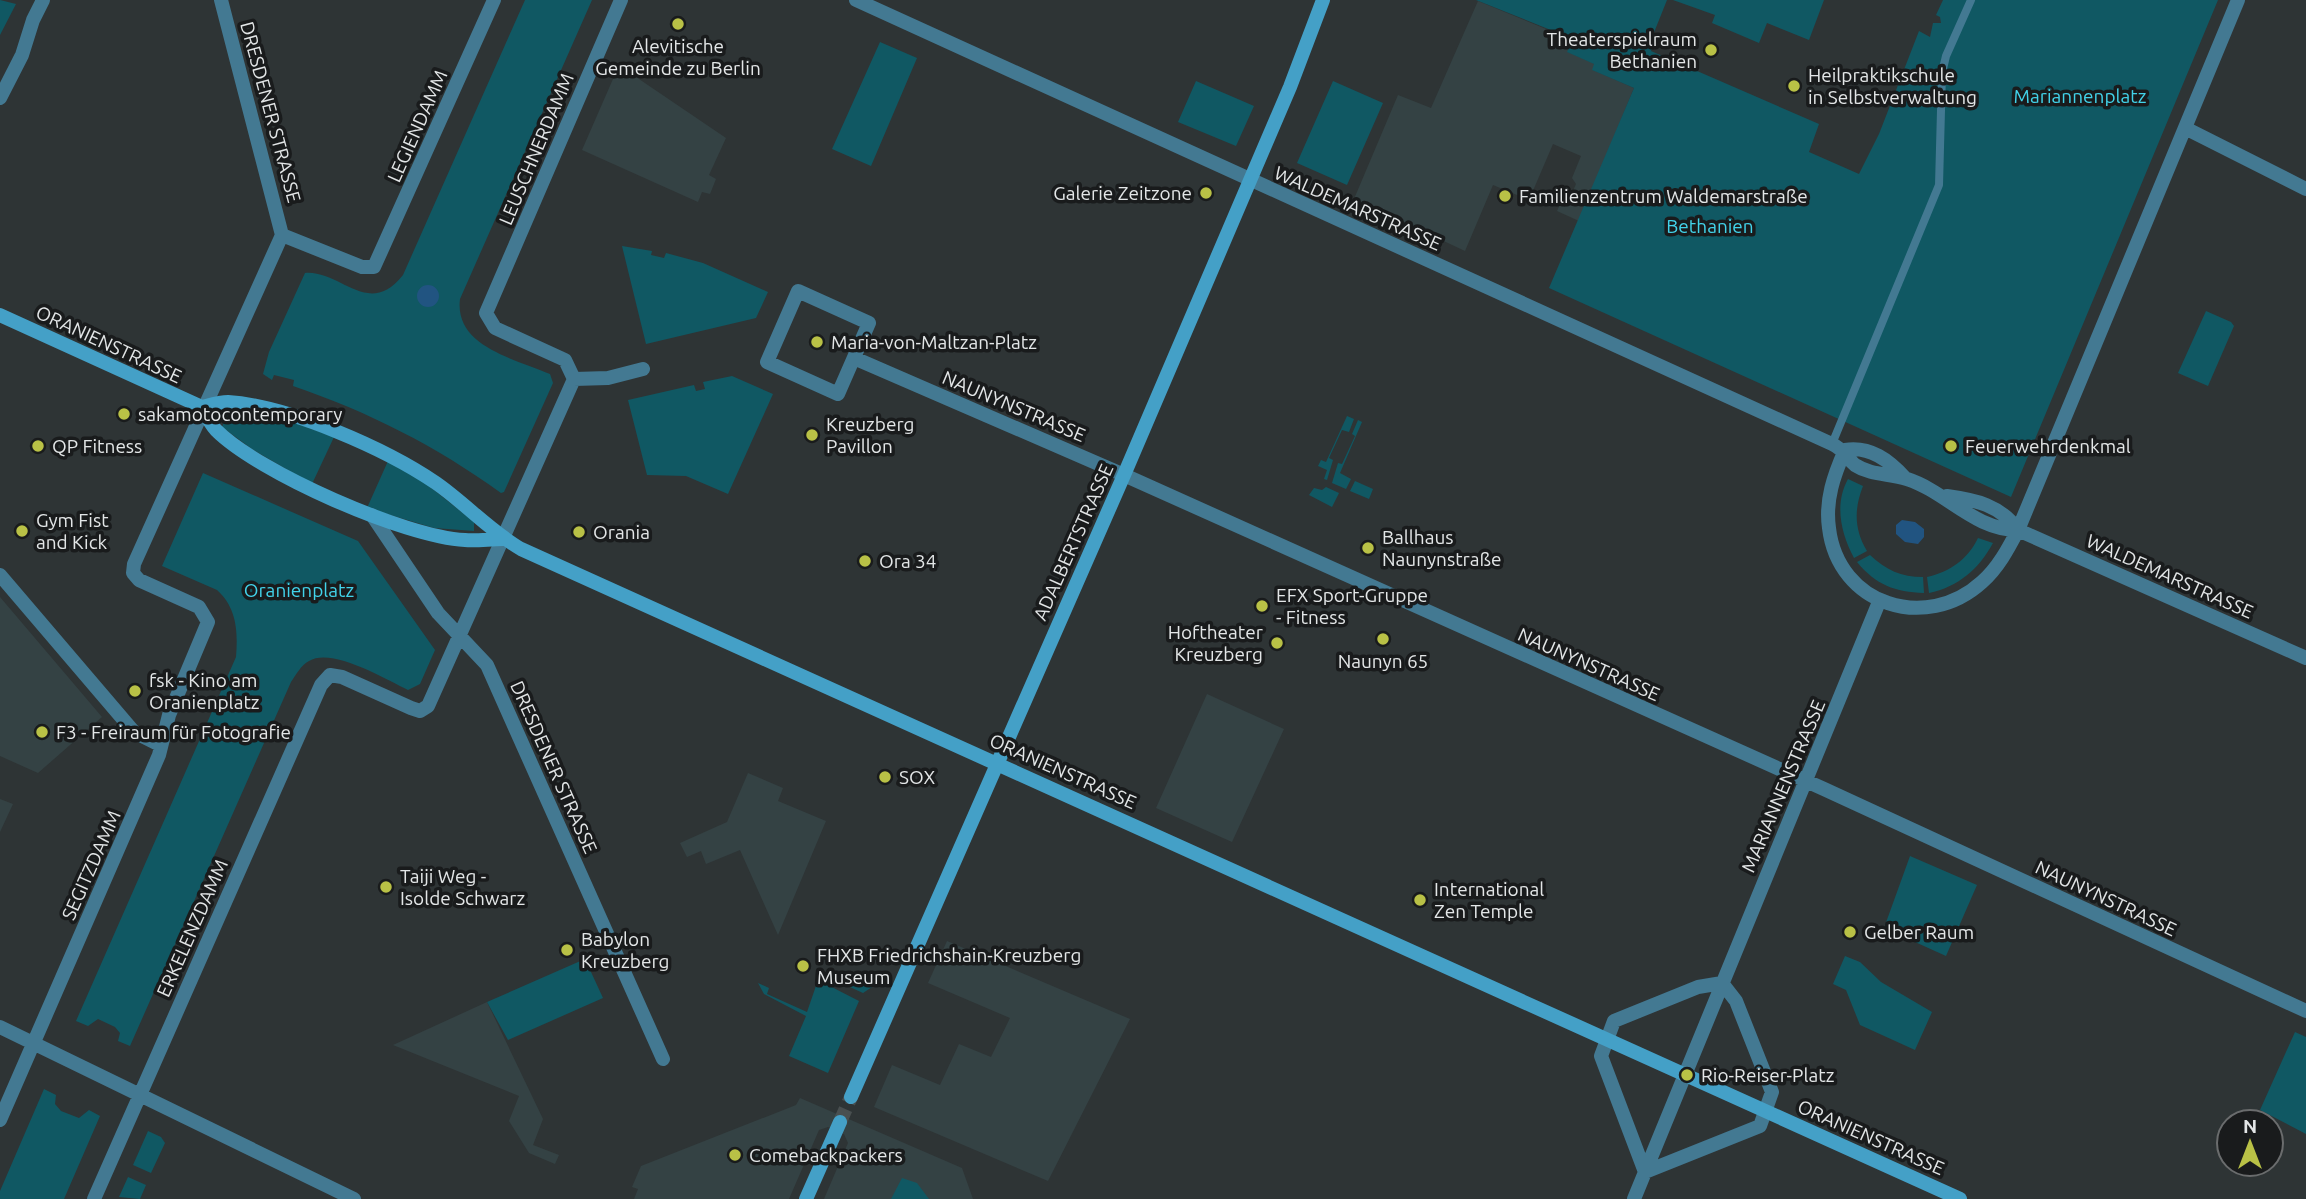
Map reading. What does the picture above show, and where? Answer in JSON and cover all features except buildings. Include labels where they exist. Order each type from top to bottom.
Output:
[{"type":"street","points":[[0,98],[22,55],[33,20],[43,0]]},
{"type":"street","name":"DRESDENER STRASSE","points":[[221,0],[282,235]]},
{"type":"street","name":"LEGIENDAMM","points":[[282,235],[362,267],[374,268],[494,0]]},
{"type":"street","name":"LEUSCHNERDAMM","points":[[574,379],[565,360],[495,328],[486,313],[621,0]]},
{"type":"street","name":"WALDEMARSTRASSE","points":[[856,0],[1838,447],[1853,464],[1870,472],[1883,477],[1905,478],[1943,496],[1970,516],[2000,530],[2018,530],[2306,658]]},
{"type":"street","name":"ADALBERTSTRASSE","points":[[851,1097],[1124,475],[1324,0]]},
{"type":"street","points":[[1838,447],[1829,496],[1831,541],[1853,580],[1879,602],[1896,607],[1928,607],[1961,598],[1993,571],[2018,530],[2238,0]]},
{"type":"street","points":[[2185,128],[2306,188]]},
{"type":"street","points":[[202,407],[282,235]]},
{"type":"street","points":[[798,291],[869,323],[854,358],[838,394],[767,362],[798,291]]},
{"type":"street","name":"ORANIENSTRASSE","points":[[0,315],[202,407],[215,429],[251,455],[310,488],[372,515],[463,540],[503,539]]},
{"type":"street","name":"NAUNYNSTRASSE","points":[[854,358],[1124,475],[1806,781],[2306,1011]]},
{"type":"street","points":[[458,635],[574,379],[608,378],[643,369]]},
{"type":"street","name":"ORANIENSTRASSE","points":[[202,407],[226,402],[256,408],[313,423],[360,442],[434,482],[463,503],[503,539],[1608,1039]]},
{"type":"street","name":"SEGITZDAMM","points":[[0,1120],[159,755],[169,715],[208,622],[199,607],[139,580],[133,573],[134,564],[202,407]]},
{"type":"street","name":"DRESDENER STRASSE","points":[[372,515],[438,613],[487,665],[663,1059]]},
{"type":"street","points":[[0,575],[134,732],[160,745]]},
{"type":"street","name":"MARIANNENSTRASSE","points":[[1722,983],[1879,602]]},
{"type":"street","name":"ERKELENZDAMM","points":[[94,1199],[320,685],[330,675],[342,677],[411,708],[424,710],[458,635]]},
{"type":"street","points":[[1645,1172],[1601,1056],[1614,1021],[1693,989],[1722,983]]},
{"type":"street","points":[[1634,1199],[1722,983]]},
{"type":"street","name":"ORANIENSTRASSE","points":[[1722,983],[1736,1001],[1772,1093],[1765,1111],[1961,1199]]},
{"type":"street","points":[[0,1027],[354,1199]]},
{"type":"street","points":[[1608,1039],[1765,1111],[1760,1126],[1645,1172]]},
{"type":"street","points":[[806,1199],[840,1122]]},
{"type":"lane","points":[[1838,447],[1938,185],[1942,73],[1946,56],[1971,0]]},
{"type":"shaded area","points":[[1478,1],[1573,40],[1568,52],[1595,64],[1593,70],[1634,88],[1579,221],[1557,211],[1566,192],[1573,191],[1576,184],[1572,178],[1581,156],[1553,144],[1529,200],[1493,185],[1465,251],[1354,199],[1398,95],[1431,108]]},
{"type":"shaded area","points":[[623,74],[636,77],[726,138],[709,175],[716,179],[710,194],[702,192],[698,202],[582,150],[613,79]]},
{"type":"shaded area","points":[[428,285],[436,288],[439,296],[436,304],[428,307],[420,304],[417,296],[420,288]]},
{"type":"shaded area","points":[[1902,520],[1915,522],[1924,529],[1924,537],[1918,544],[1905,542],[1896,534],[1896,525]]},
{"type":"shaded area","points":[[0,597],[102,717],[38,773],[0,756]]},
{"type":"shaded area","points":[[1207,694],[1284,729],[1232,842],[1156,808]]},
{"type":"shaded area","points":[[748,773],[783,788],[778,801],[826,821],[778,935],[740,850],[706,864],[701,851],[687,857],[680,843],[727,822]]},
{"type":"shaded area","points":[[0,799],[13,804],[0,832]]},
{"type":"shaded area","points":[[947,941],[1130,1019],[1048,1181],[874,1107],[892,1065],[940,1085],[959,1044],[991,1057],[1010,1018],[928,983]]},
{"type":"shaded area","points":[[487,1002],[543,1119],[533,1145],[559,1155],[555,1164],[529,1153],[509,1121],[519,1096],[393,1045]]},
{"type":"shaded area","points":[[800,1098],[962,1168],[973,1199],[824,1199],[848,1143],[844,1134],[828,1127],[819,1130],[789,1199],[634,1199],[638,1189],[632,1187],[641,1166],[796,1105]]},
{"type":"green space","points":[[0,0],[16,4],[0,35]]},
{"type":"green space","points":[[525,0],[592,0],[460,299],[461,315],[467,329],[477,340],[505,356],[550,374],[553,383],[504,492],[501,493],[427,445],[375,419],[293,386],[294,380],[274,375],[272,380],[263,374],[269,352],[305,273],[331,278],[366,293],[378,293],[390,287],[403,275]]},
{"type":"green space","points":[[1476,0],[1667,0],[1651,40],[1654,42],[1651,51],[1819,124],[1809,152],[1859,174],[1879,134],[1919,31],[1930,37],[1933,23],[1941,23],[1940,17],[1936,15],[1943,0],[2218,0],[2011,497],[1549,288],[1634,88],[1592,70],[1594,64],[1567,52],[1573,39]]},
{"type":"green space","points":[[1673,0],[1824,0],[1809,40],[1767,23],[1759,43],[1712,23],[1715,15]]},
{"type":"green space","points":[[880,42],[917,58],[871,166],[832,149]]},
{"type":"green space","points":[[1196,81],[1254,106],[1236,146],[1178,122]]},
{"type":"green space","points":[[1333,81],[1383,103],[1347,185],[1297,163]]},
{"type":"green space","points":[[622,246],[652,251],[651,255],[664,258],[666,253],[703,263],[768,292],[756,318],[646,344]]},
{"type":"green space","points":[[2206,311],[2231,322],[2234,326],[2208,386],[2178,373]]},
{"type":"green space","points":[[732,376],[773,394],[728,494],[686,476],[647,475],[628,400],[694,385],[696,391],[705,389],[703,382]]},
{"type":"green space","points":[[229,408],[290,421],[334,437],[312,484],[252,449],[222,427]]},
{"type":"green space","points":[[1347,416],[1354,419],[1349,432],[1342,430],[1329,458],[1333,460],[1327,480],[1324,479],[1327,470],[1318,466],[1321,460],[1326,462]]},
{"type":"green space","points":[[1358,420],[1362,422],[1340,473],[1351,479],[1346,489],[1332,483],[1338,463],[1342,464],[1355,436],[1352,434]]},
{"type":"green space","points":[[388,461],[424,482],[474,522],[474,531],[434,528],[367,508]]},
{"type":"green space","name":"Oranienplatz","points":[[203,473],[358,541],[435,650],[420,684],[408,690],[373,672],[331,658],[309,661],[299,670],[291,682],[130,1046],[118,1041],[120,1033],[115,1027],[98,1019],[88,1026],[76,1021],[236,657],[235,621],[224,597],[217,590],[162,566]]},
{"type":"green space","points":[[1848,479],[1863,486],[1857,519],[1867,551],[1854,558],[1843,529],[1840,509]]},
{"type":"green space","points":[[1355,481],[1373,489],[1369,499],[1350,491]]},
{"type":"green space","points":[[1326,487],[1339,493],[1332,507],[1309,495],[1314,488],[1322,490]]},
{"type":"green space","points":[[1978,538],[1993,543],[1974,569],[1949,586],[1929,593],[1927,577],[1957,564]]},
{"type":"green space","points":[[1870,555],[1894,572],[1923,577],[1924,593],[1895,589],[1879,582],[1857,562]]},
{"type":"green space","points":[[1910,856],[1977,885],[1946,956],[1884,928]]},
{"type":"green space","points":[[1845,956],[1860,962],[1881,982],[1932,1012],[1915,1050],[1860,1025],[1846,990],[1833,984]]},
{"type":"green space","points":[[585,959],[603,998],[508,1040],[487,1002]]},
{"type":"green space","points":[[842,974],[872,987],[863,993],[841,983]]},
{"type":"green space","points":[[818,980],[859,1001],[828,1073],[789,1056],[806,1016],[764,994],[758,983],[769,988],[767,994],[807,1012]]},
{"type":"green space","points":[[2295,1032],[2306,1037],[2306,1134],[2285,1123],[2285,1108],[2261,1108]]},
{"type":"green space","points":[[44,1089],[56,1095],[55,1104],[61,1111],[79,1118],[89,1110],[100,1116],[64,1199],[0,1199],[0,1191]]},
{"type":"green space","points":[[148,1131],[161,1137],[165,1143],[151,1173],[133,1165]]},
{"type":"green space","points":[[128,1177],[146,1185],[140,1199],[119,1197]]},
{"type":"green space","points":[[902,1178],[917,1183],[929,1199],[891,1199]]},
{"type":"tunnel","points":[[840,1122],[851,1097]]},
{"type":"place","name":"Alevitische Gemeinde zu Berlin","points":[[678,24]]},
{"type":"place","name":"Theaterspielraum Bethanien","points":[[1711,50]]},
{"type":"place","name":"Heilpraktikschule in Selbstverwaltung","points":[[1794,86]]},
{"type":"place","name":"Galerie Zeitzone","points":[[1206,193]]},
{"type":"place","name":"Familienzentrum Waldemarstraße","points":[[1505,196]]},
{"type":"place","name":"Maria-von-Maltzan-Platz","points":[[817,342]]},
{"type":"place","name":"sakamotocontemporary","points":[[124,414]]},
{"type":"place","name":"Kreuzberg Pavillon","points":[[812,435]]},
{"type":"place","name":"QP Fitness","points":[[38,446]]},
{"type":"place","name":"Feuerwehrdenkmal","points":[[1951,446]]},
{"type":"place","name":"Gym Fist and Kick","points":[[22,531]]},
{"type":"place","name":"Orania","points":[[579,532]]},
{"type":"place","name":"Ballhaus Naunynstraße","points":[[1368,548]]},
{"type":"place","name":"Ora 34","points":[[865,561]]},
{"type":"place","name":"EFX Sport-Gruppe - Fitness","points":[[1262,606]]},
{"type":"place","name":"Naunyn 65","points":[[1383,639]]},
{"type":"place","name":"Hoftheater Kreuzberg","points":[[1277,643]]},
{"type":"place","name":"fsk - Kino am Oranienplatz","points":[[135,691]]},
{"type":"place","name":"F3 - Freiraum für Fotografie","points":[[42,732]]},
{"type":"place","name":"SOX","points":[[885,777]]},
{"type":"place","name":"Taiji Weg - Isolde Schwarz","points":[[386,887]]},
{"type":"place","name":"International Zen Temple","points":[[1420,900]]},
{"type":"place","name":"Gelber Raum","points":[[1850,932]]},
{"type":"place","name":"Babylon Kreuzberg","points":[[567,950]]},
{"type":"place","name":"FHXB Friedrichshain-Kreuzberg Museum","points":[[803,966]]},
{"type":"place","name":"Rio-Reiser-Platz","points":[[1687,1075]]},
{"type":"place","name":"Comebackpackers","points":[[735,1155]]},
{"type":"park label","name":"Mariannenplatz","points":[[2080,96]]},
{"type":"park label","name":"Bethanien","points":[[1710,226]]}]
